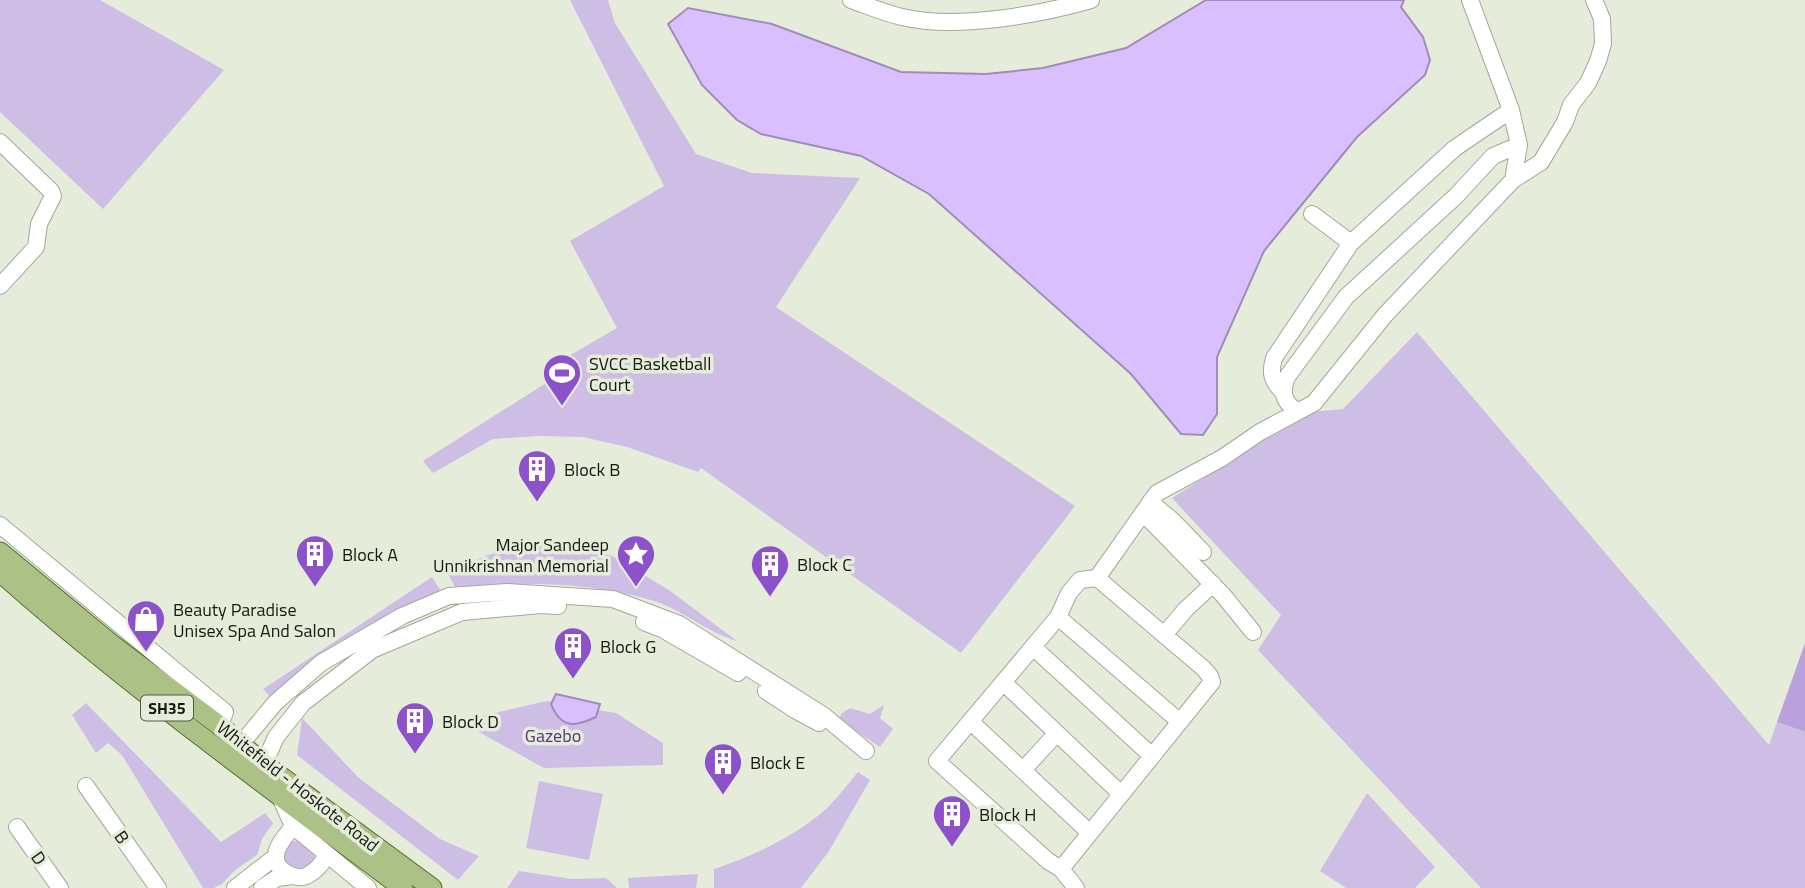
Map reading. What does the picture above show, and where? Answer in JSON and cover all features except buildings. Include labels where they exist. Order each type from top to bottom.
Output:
[{"type":"main road","name":"Whitefield - Hoskote Road","points":[[0,552],[63,615],[281,799],[403,888]]},
{"type":"main road","name":"Whitefield - Hoskote Road","points":[[0,572],[220,726],[264,764],[432,888]]},
{"type":"street","points":[[851,0],[904,18],[946,21],[990,20],[1091,0]]},
{"type":"street","points":[[1470,0],[1511,110],[1519,145],[1513,180]]},
{"type":"street","points":[[1097,578],[1157,493],[1314,403],[1385,315],[1513,180],[1541,162],[1565,122],[1571,105],[1588,83],[1598,61],[1603,44],[1602,19],[1594,0]]},
{"type":"street","points":[[1297,412],[1288,405],[1282,391],[1273,382],[1271,369],[1274,358],[1352,243],[1455,148],[1511,110]]},
{"type":"street","points":[[0,142],[53,196],[39,224],[36,247],[0,286]]},
{"type":"street","points":[[1282,391],[1287,377],[1346,297],[1455,196],[1493,156],[1519,145]]},
{"type":"street","points":[[1312,215],[1352,243]]},
{"type":"street","points":[[1146,507],[1173,521],[1203,552]]},
{"type":"street","points":[[1146,507],[1253,632]]},
{"type":"street","points":[[0,525],[225,712],[220,726]]},
{"type":"street","points":[[1061,869],[1212,682],[1203,668],[1097,578],[1080,580],[1069,593],[1058,617],[937,761],[1048,861],[1061,869],[1076,888]]},
{"type":"street","points":[[1164,635],[1186,609],[1213,584]]},
{"type":"street","points":[[241,744],[275,703],[321,663],[402,616],[449,596],[507,592],[613,600],[679,624],[823,715],[866,751],[662,629],[610,609],[541,605],[462,612],[372,650],[303,703],[276,737],[264,764]]},
{"type":"street","points":[[1058,617],[1180,722]]},
{"type":"street","points":[[1033,647],[1152,756]]},
{"type":"street","points":[[1003,682],[1121,794]]},
{"type":"street","points":[[970,721],[1090,833]]},
{"type":"street","points":[[1023,770],[1056,734]]},
{"type":"street","name":"B","points":[[86,786],[158,888]]},
{"type":"street","points":[[281,799],[293,826],[368,888]]},
{"type":"street","points":[[235,888],[275,857],[293,826]]},
{"type":"street","name":"D","points":[[17,827],[60,888]]},
{"type":"street","points":[[262,888],[277,878],[300,878],[309,875],[327,855]]},
{"type":"street","points":[[275,857],[277,864],[292,876]]},
{"type":"green space","points":[[0,0],[100,0],[224,70],[103,209],[0,112]]},
{"type":"green space","points":[[570,0],[608,0],[615,23],[696,154],[752,173],[860,178],[776,307],[1075,506],[961,653],[701,468],[698,472],[627,447],[583,437],[493,439],[433,473],[423,461],[565,371],[555,364],[617,328],[570,241],[664,186]]},
{"type":"green space","points":[[1417,332],[1769,745],[1777,722],[1805,732],[1805,888],[1481,888],[1258,650],[1281,615],[1172,498],[1309,412],[1343,409]]},
{"type":"green space","points":[[555,539],[612,556],[669,590],[737,641],[665,605],[630,594],[555,585],[455,587],[446,570],[512,547]]},
{"type":"green space","points":[[432,577],[444,596],[340,648],[270,697],[263,689]]},
{"type":"green space","name":"Gazebo","points":[[547,701],[616,713],[663,743],[663,765],[544,768],[459,721]]},
{"type":"green space","points":[[86,703],[221,842],[265,813],[273,823],[262,839],[257,855],[235,870],[222,884],[214,888],[203,888],[122,755],[108,743],[96,753],[72,715]]},
{"type":"green space","points":[[884,705],[880,718],[893,729],[880,747],[839,720],[841,714],[850,708],[870,714]]},
{"type":"green space","points":[[302,718],[359,778],[440,839],[479,856],[458,880],[297,755]]},
{"type":"green space","points":[[858,772],[870,780],[829,851],[801,888],[714,888],[714,869],[758,852],[800,829],[829,806]]},
{"type":"green space","points":[[539,781],[603,794],[589,860],[526,848]]},
{"type":"green space","points":[[1367,793],[1435,867],[1415,888],[1346,888],[1320,871]]},
{"type":"green space","points":[[302,840],[312,849],[314,861],[299,872],[283,862],[283,851],[291,842]]},
{"type":"green space","points":[[519,871],[572,879],[606,878],[617,888],[507,888]]},
{"type":"green space","points":[[698,874],[696,888],[629,888],[628,878]]},
{"type":"shaded area","points":[[1206,0],[1404,0],[1401,7],[1423,37],[1430,60],[1425,75],[1357,137],[1264,251],[1217,357],[1217,414],[1203,435],[1181,434],[1131,374],[929,194],[861,156],[761,134],[737,120],[702,85],[668,24],[688,8],[772,24],[901,72],[986,74],[1043,68],[1126,48]]},
{"type":"shaded area","points":[[1805,643],[1805,732],[1777,722]]},
{"type":"shaded area","points":[[556,694],[600,704],[596,717],[582,723],[564,722],[551,704]]},
{"type":"place","name":"SVCC Basketball Court","points":[[562,407]]},
{"type":"place","name":"Block B","points":[[537,503]]},
{"type":"place","name":"Block A","points":[[315,588]]},
{"type":"place","name":"Major Sandeep Unnikrishnan Memorial","points":[[636,588]]},
{"type":"place","name":"Block C","points":[[770,598]]},
{"type":"place","name":"Beauty Paradise Unisex Spa And Salon","points":[[146,653]]},
{"type":"place","name":"Block G","points":[[573,680]]},
{"type":"place","name":"Block D","points":[[415,755]]},
{"type":"place","name":"Block E","points":[[723,796]]},
{"type":"place","name":"Block H","points":[[952,848]]}]
